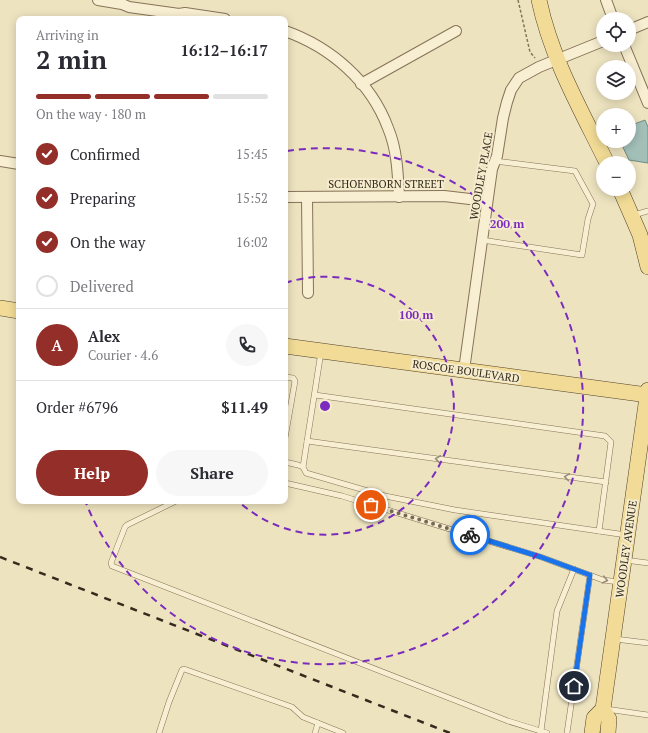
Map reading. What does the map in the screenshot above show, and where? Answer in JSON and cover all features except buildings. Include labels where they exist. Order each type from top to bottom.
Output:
[{"type":"main road","points":[[540,0],[549,40],[604,156]]},
{"type":"main road","points":[[623,196],[640,235],[648,267]]},
{"type":"main road","points":[[0,308],[16,311]]},
{"type":"main road","name":"ROSCOE BOULEVARD","points":[[288,346],[648,393]]},
{"type":"main road","name":"WOODLEY AVENUE","points":[[592,733],[594,718],[603,709],[648,393]]},
{"type":"main road","name":"WOODLEY AVENUE","points":[[603,709],[610,719],[608,733]]},
{"type":"street","points":[[98,0],[122,4],[130,7],[205,16]]},
{"type":"street","points":[[606,0],[610,12]]},
{"type":"street","points":[[636,27],[648,22]]},
{"type":"street","points":[[288,32],[305,38],[334,56],[351,71],[374,101],[389,128],[395,157],[399,197]]},
{"type":"street","points":[[362,84],[456,32]]},
{"type":"street","name":"WOODLEY PLACE","points":[[464,370],[492,169],[497,156],[503,118],[511,90],[519,78],[539,67],[596,44]]},
{"type":"street","points":[[627,52],[648,103]]},
{"type":"street","points":[[0,161],[16,164]]},
{"type":"street","name":"SCHOENBORN STREET","points":[[288,197],[444,196],[487,201]]},
{"type":"street","points":[[307,197],[308,293]]},
{"type":"lane","points":[[482,240],[582,255],[588,218],[593,204],[576,171],[495,161]]},
{"type":"lane","points":[[633,216],[648,211]]},
{"type":"lane","points":[[303,467],[321,351]]},
{"type":"lane","points":[[288,377],[293,378],[295,381],[288,421]]},
{"type":"lane","points":[[315,395],[605,436],[611,442],[599,531]]},
{"type":"lane","points":[[307,441],[606,482]]},
{"type":"lane","points":[[288,462],[298,464],[303,467],[306,473],[385,496],[455,510],[628,535]]},
{"type":"lane","points":[[288,484],[342,496],[515,549],[604,580],[622,582]]},
{"type":"lane","points":[[170,504],[124,527],[111,563],[112,566],[500,718],[547,733]]},
{"type":"lane","points":[[625,560],[648,564]]},
{"type":"lane","points":[[541,731],[557,611],[574,569]]},
{"type":"lane","points":[[567,733],[590,575]]},
{"type":"lane","points":[[614,639],[648,643]]},
{"type":"lane","points":[[159,733],[169,702],[182,670],[184,669],[292,708],[302,717],[343,733]]},
{"type":"lane","points":[[603,709],[648,715]]},
{"type":"lane","points":[[315,733],[318,723]]},
{"type":"path","points":[[518,0],[530,52],[536,58]]},
{"type":"water","points":[[645,120],[648,127],[648,163],[636,161],[636,156],[627,156],[623,148],[636,148],[636,123]]},
{"type":"railway","points":[[0,557],[450,733]]},
{"type":"way so far","points":[[371,505],[470,535]]},
{"type":"route","points":[[470,535],[541,557],[590,575],[574,686]]}]
